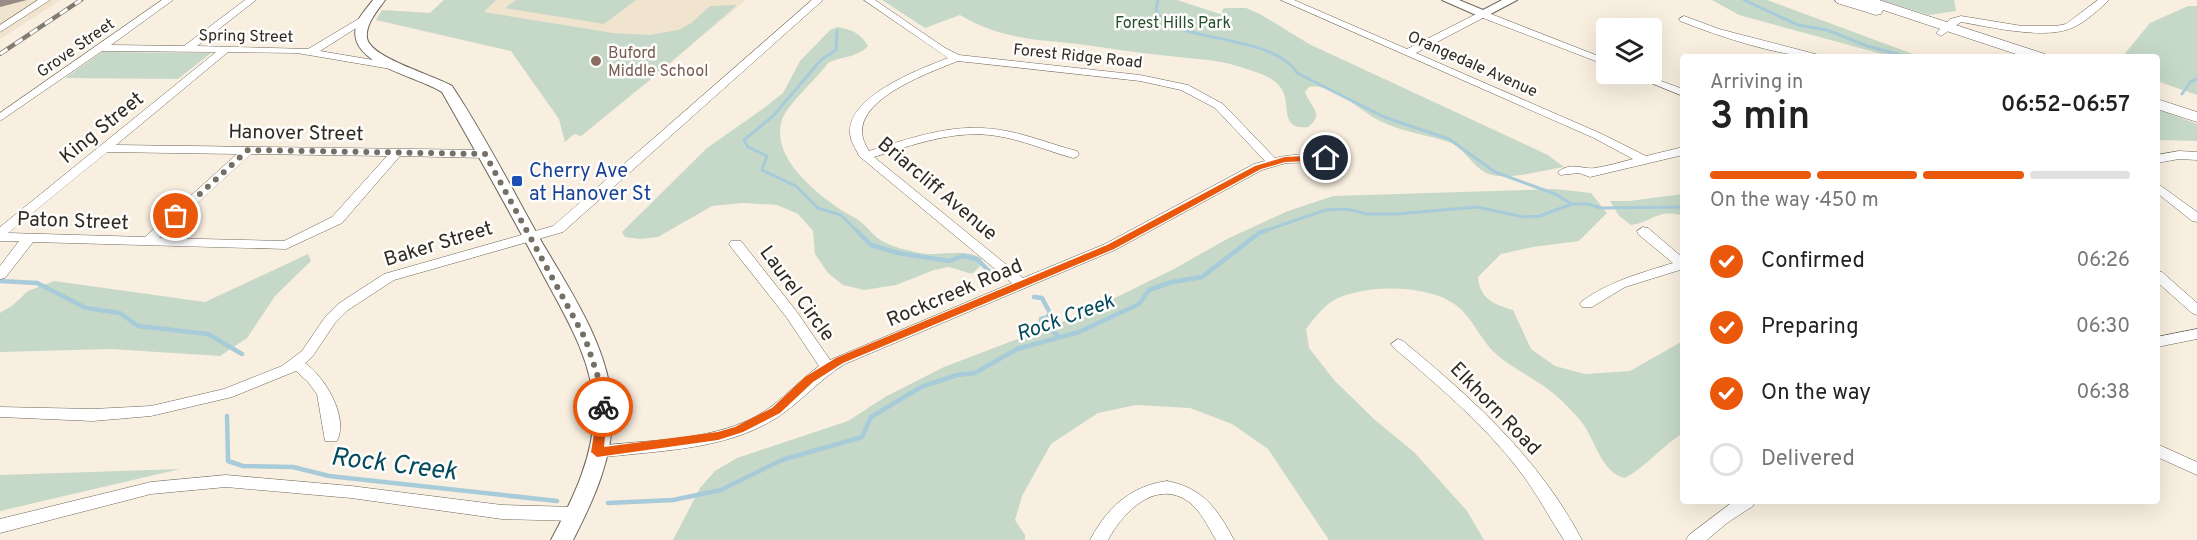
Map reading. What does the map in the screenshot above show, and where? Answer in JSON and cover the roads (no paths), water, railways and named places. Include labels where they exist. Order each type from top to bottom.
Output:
[{"type":"main road","points":[[1842,0],[2029,54]]},
{"type":"main road","points":[[1865,0],[2007,54]]},
{"type":"main road","points":[[2160,96],[2197,108]]},
{"type":"main road","points":[[2160,105],[2197,117]]},
{"type":"street","points":[[0,29],[45,0]]},
{"type":"street","name":"Grove Street","points":[[0,118],[168,0]]},
{"type":"street","points":[[186,49],[250,0]]},
{"type":"street","points":[[312,51],[365,18],[379,0]]},
{"type":"street","name":"Baker Street","points":[[296,364],[312,348],[330,320],[343,307],[371,287],[401,272],[532,238],[558,229],[818,0]]},
{"type":"street","name":"Forest Ridge Road","points":[[869,0],[941,50],[957,58],[1140,78],[1184,87],[1219,105],[1272,162]]},
{"type":"street","name":"Orangedale Avenue","points":[[1286,0],[1598,136],[1646,160]]},
{"type":"street","points":[[1448,0],[1596,58]]},
{"type":"street","points":[[1408,53],[1511,0]]},
{"type":"street","points":[[1944,30],[1958,20],[1970,19],[2022,29],[2062,28],[2104,0]]},
{"type":"street","points":[[365,18],[361,33],[364,43],[374,56],[391,66],[432,79],[447,88],[532,238],[593,356],[603,407],[597,452],[587,491],[562,540]]},
{"type":"street","points":[[1684,19],[1715,31],[1803,54]]},
{"type":"street","name":"Spring Street","points":[[99,48],[312,51],[391,66]]},
{"type":"street","name":"King Street","points":[[0,235],[226,49]]},
{"type":"street","name":"Briarcliff Avenue","points":[[957,58],[878,96],[860,115],[855,131],[857,142],[865,156],[1022,284]]},
{"type":"street","points":[[1660,84],[1680,92]]},
{"type":"street","points":[[865,156],[931,138],[972,131],[997,133],[1073,154]]},
{"type":"street","name":"Hanover Street","points":[[106,148],[485,154]]},
{"type":"street","points":[[148,241],[248,150]]},
{"type":"street","name":"Paton Street","points":[[0,235],[30,238],[286,245],[337,220],[396,153]]},
{"type":"street","points":[[1564,172],[1580,169],[1590,173],[1680,153]]},
{"type":"street","points":[[2160,158],[2179,155],[2197,156]]},
{"type":"street","name":"Rockcreek Road","points":[[597,452],[718,436],[739,429],[776,411],[809,380],[827,367],[1110,247],[1258,167],[1272,162],[1300,158],[1326,158]]},
{"type":"street","points":[[2160,189],[2197,219]]},
{"type":"street","points":[[1643,231],[1680,262]]},
{"type":"street","points":[[0,275],[30,238]]},
{"type":"street","name":"Laurel Circle","points":[[736,244],[792,315],[827,367]]},
{"type":"street","points":[[1587,304],[1613,286],[1680,266]]},
{"type":"street","points":[[2160,278],[2197,310]]},
{"type":"street","points":[[2160,341],[2197,334]]},
{"type":"street","name":"Elkhorn Road","points":[[1398,344],[1444,382],[1498,434],[1525,467],[1573,540]]},
{"type":"street","points":[[0,412],[93,415],[151,411],[227,393],[278,375],[296,364],[310,372],[321,385],[330,416],[330,437]]},
{"type":"street","points":[[2160,451],[2197,469]]},
{"type":"street","points":[[0,526],[151,489],[186,483],[226,481],[351,492],[502,512],[576,514]]},
{"type":"street","points":[[1099,540],[1106,525],[1116,512],[1145,491],[1158,488],[1173,489],[1194,497],[1202,504],[1225,540]]},
{"type":"street","points":[[1695,540],[1742,504]]},
{"type":"waterway","points":[[1158,0],[1156,9],[1158,15],[1182,29],[1244,44],[1276,55],[1297,73],[1384,117],[1449,139],[1495,172],[1555,194],[1572,204]]},
{"type":"waterway","points":[[1744,0],[1798,25],[1827,30],[1867,46],[1898,54]]},
{"type":"waterway","points":[[837,31],[836,50],[821,60],[773,116],[744,140],[748,147],[767,156],[762,170],[796,186],[818,208],[841,215],[871,245],[898,253],[949,261],[963,256],[977,259],[994,276]]},
{"type":"waterway","name":"Rock Creek","points":[[2182,94],[2190,82],[2197,79]]},
{"type":"waterway","name":"Rock Creek","points":[[1262,232],[1325,210],[1347,209],[1367,214],[1396,214],[1477,207],[1524,217],[1540,216],[1572,204]]},
{"type":"waterway","name":"Rock Creek","points":[[1572,204],[1588,204],[1601,208],[1680,207]]},
{"type":"waterway","name":"Rock Creek","points":[[608,503],[673,500],[721,490],[782,460],[862,437],[871,417],[921,387],[957,375],[975,373],[1017,349],[1079,332],[1139,304],[1149,290],[1172,282],[1202,277],[1259,233],[1267,230]]},
{"type":"waterway","points":[[0,281],[37,283],[86,308],[120,313],[138,326],[208,334],[242,354]]},
{"type":"waterway","points":[[1034,297],[1042,298],[1050,313],[1048,317],[1041,319],[1041,326],[1053,331],[1059,337]]},
{"type":"waterway","name":"Rock Creek","points":[[227,416],[228,461],[243,466],[293,467],[329,476],[557,501]]},
{"type":"railway","points":[[0,54],[81,0]]},
{"type":"place","name":"Buford Middle School","points":[[596,61]]},
{"type":"place","name":"Cherry Ave at Hanover St","points":[[517,181]]},
{"type":"park label","name":"Forest Hills Park","points":[[1173,22]]}]
